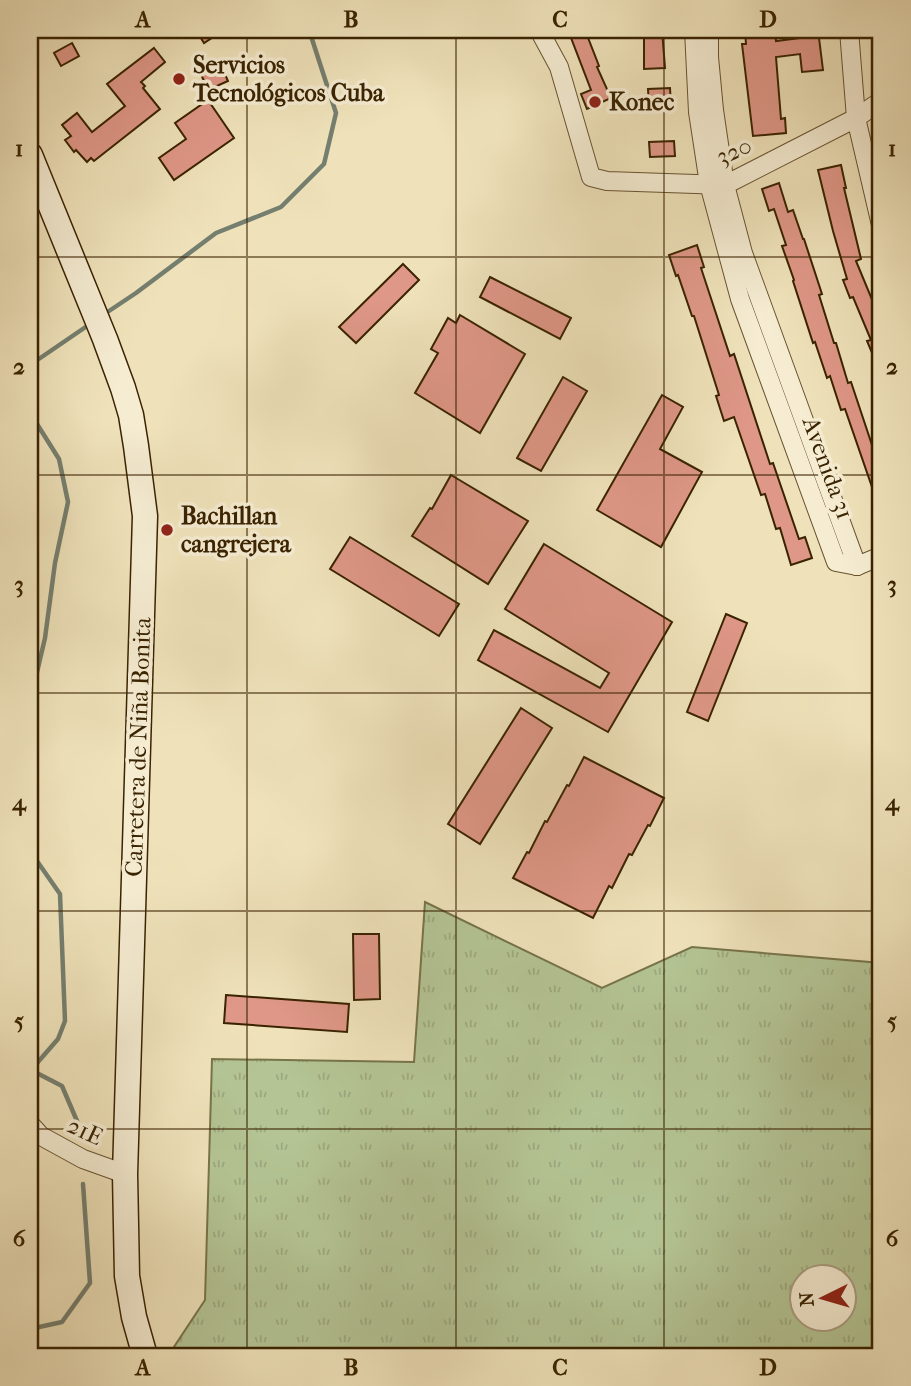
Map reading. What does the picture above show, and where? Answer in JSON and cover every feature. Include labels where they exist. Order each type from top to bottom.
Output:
[{"type":"main road","name":"Carretera de Niña Bonita","points":[[30,155],[98,319],[131,415],[145,516],[125,1174],[127,1276],[134,1317],[145,1356]]},
{"type":"street","name":"320","points":[[539,30],[559,67],[591,177],[607,181],[717,185],[856,118],[881,101]]},
{"type":"street","name":"Avenida 31","points":[[694,30],[698,112],[717,185],[857,566],[881,556]]},
{"type":"street","name":"Avenida 31","points":[[709,30],[717,185]]},
{"type":"street","points":[[849,30],[856,118],[881,225]]},
{"type":"street","name":"21E","points":[[30,1124],[41,1136],[83,1159],[125,1174]]},
{"type":"green space","points":[[425,902],[602,988],[692,947],[881,963],[881,1356],[174,1356],[172,1350],[205,1300],[212,1059],[414,1062]]},
{"type":"building","points":[[196,30],[224,30],[204,43]]},
{"type":"building","points":[[568,30],[585,30],[611,98],[587,109],[581,94],[591,90]]},
{"type":"building","points":[[644,30],[662,30],[665,68],[644,69]]},
{"type":"building","points":[[745,30],[775,30],[776,41],[799,38],[799,30],[818,30],[823,70],[802,72],[800,54],[776,57],[781,119],[785,118],[786,133],[753,136],[742,44],[746,44]]},
{"type":"building","points":[[72,43],[79,56],[61,66],[54,53]]},
{"type":"building","points":[[154,48],[165,62],[141,82],[160,109],[94,161],[91,158],[87,162],[76,150],[74,152],[65,140],[71,136],[62,125],[77,113],[92,132],[125,106],[107,84]]},
{"type":"building","points":[[219,61],[228,81],[208,90],[199,70]]},
{"type":"building","points":[[670,88],[671,106],[649,108],[648,89]]},
{"type":"building","points":[[208,100],[234,138],[174,180],[159,158],[186,139],[175,123]]},
{"type":"building","points":[[674,141],[675,156],[650,157],[649,142]]},
{"type":"building","points":[[841,165],[861,259],[856,261],[873,302],[878,300],[881,308],[881,374],[867,341],[871,340],[843,280],[847,279],[818,170]]},
{"type":"building","points":[[779,183],[788,212],[793,210],[804,239],[834,343],[848,383],[851,382],[874,451],[877,449],[881,462],[881,484],[872,487],[845,409],[841,410],[830,376],[827,378],[815,342],[813,343],[782,246],[786,245],[774,209],[769,211],[762,189]]},
{"type":"building","points":[[697,245],[704,267],[701,268],[730,356],[734,354],[770,464],[773,463],[799,539],[805,537],[812,558],[791,565],[780,528],[776,529],[765,494],[761,495],[734,417],[724,421],[716,396],[719,395],[694,316],[669,255]]},
{"type":"building","points":[[403,264],[419,280],[356,343],[339,327]]},
{"type":"building","points":[[490,277],[571,318],[560,339],[480,297]]},
{"type":"building","points":[[460,315],[525,354],[480,433],[415,393],[438,353],[431,349],[448,318],[456,323]]},
{"type":"building","points":[[563,377],[587,391],[541,471],[517,458]]},
{"type":"building","points":[[662,395],[683,407],[660,449],[702,472],[661,547],[597,510]]},
{"type":"building","points":[[451,475],[528,521],[488,584],[412,536],[430,508],[432,509]]},
{"type":"building","points":[[350,537],[459,604],[439,636],[330,569]]},
{"type":"building","points":[[544,544],[672,622],[608,732],[478,660],[494,630],[600,688],[609,673],[505,609]]},
{"type":"building","points":[[726,614],[747,623],[708,721],[687,712]]},
{"type":"building","points":[[521,708],[552,728],[480,844],[448,824]]},
{"type":"building","points":[[584,757],[664,798],[632,855],[629,854],[612,888],[609,886],[593,918],[513,878]]},
{"type":"building","points":[[353,934],[379,934],[380,999],[354,1000]]},
{"type":"building","points":[[226,995],[349,1004],[347,1032],[224,1023]]},
{"type":"waterway","points":[[103,315],[216,233],[281,207],[324,164],[336,113],[311,36],[305,30]]},
{"type":"waterway","points":[[30,365],[90,324]]},
{"type":"waterway","points":[[30,402],[32,416],[59,459],[68,502],[55,563],[45,638],[30,694]]},
{"type":"waterway","points":[[30,739],[36,790],[30,799]]},
{"type":"waterway","points":[[30,851],[60,894],[65,1021],[58,1039],[31,1070],[62,1086],[83,1135]]},
{"type":"waterway","points":[[30,1329],[62,1322],[90,1283],[83,1184]]},
{"type":"place","name":"Servicios Tecnológicos Cuba","points":[[179,79]]},
{"type":"place","name":"Konec","points":[[595,102]]},
{"type":"place","name":"Bachillan cangrejera","points":[[167,530]]}]
